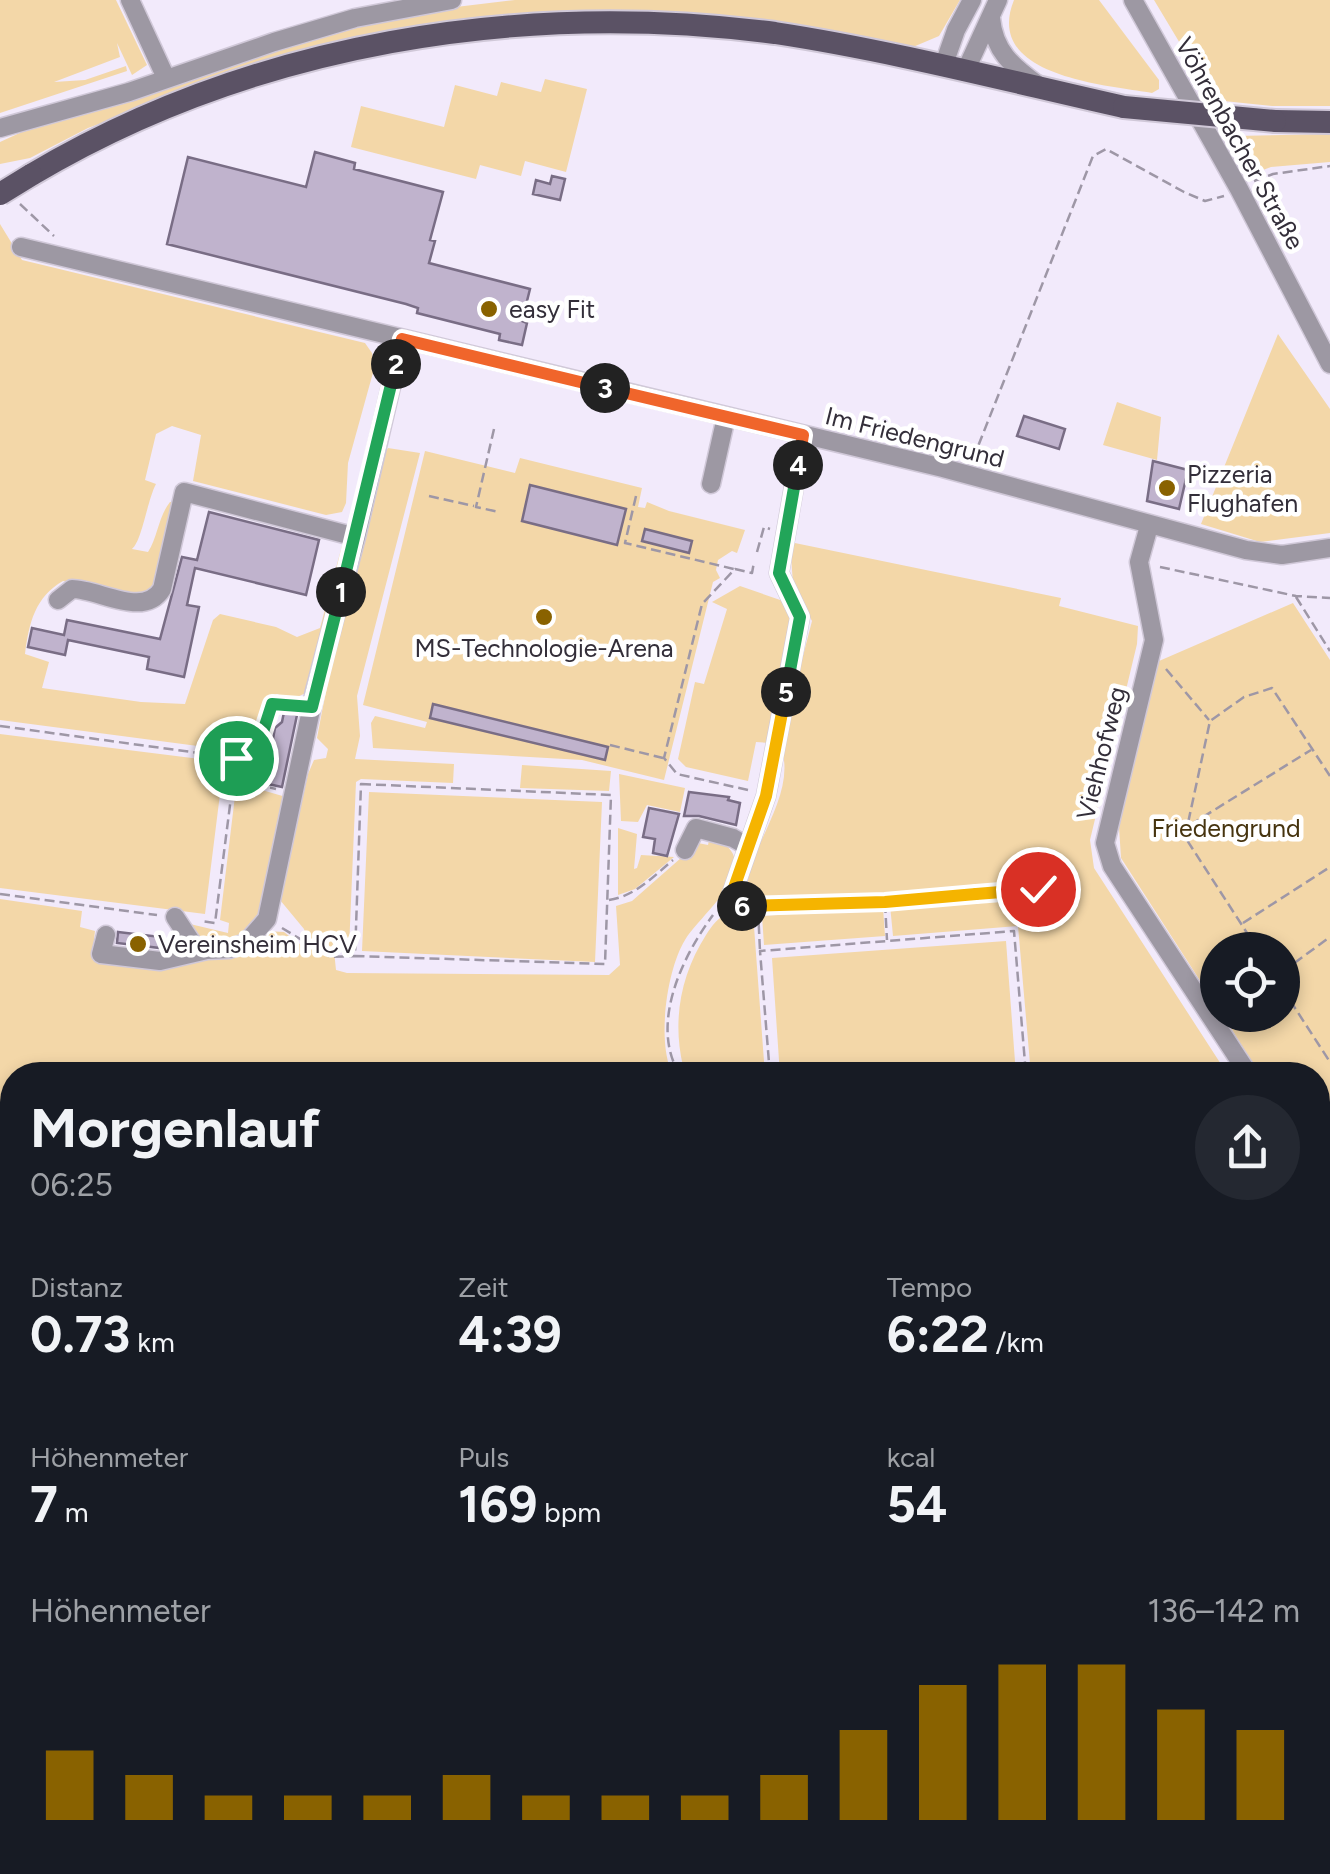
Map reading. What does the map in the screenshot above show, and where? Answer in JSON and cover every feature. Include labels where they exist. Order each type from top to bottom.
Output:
[{"type":"main road","points":[[0,194],[94,138],[159,109],[322,54],[452,30],[579,21],[679,23],[773,33],[1124,107],[1330,122]]},
{"type":"street","points":[[130,0],[166,78]]},
{"type":"street","points":[[0,128],[130,92],[355,18],[452,0]]},
{"type":"street","points":[[954,70],[956,30],[972,0]]},
{"type":"street","name":"Vöhrenbacher Straße","points":[[1133,0],[1330,364]]},
{"type":"street","points":[[954,70],[995,9]]},
{"type":"street","points":[[995,9],[993,36],[1000,51],[1011,65],[1042,89]]},
{"type":"street","name":"Im Friedengrund","points":[[21,246],[967,474],[1246,550],[1282,554],[1330,548]]},
{"type":"street","points":[[106,935],[102,954],[160,960],[246,944],[267,920],[312,707],[402,339]]},
{"type":"street","points":[[711,484],[726,417]]},
{"type":"street","points":[[728,905],[766,793],[800,617],[779,573],[803,435]]},
{"type":"street","points":[[58,600],[72,588],[144,603],[157,598],[184,492],[356,537]]},
{"type":"street","name":"Viehhofweg","points":[[1149,526],[1139,562],[1154,640],[1105,842],[1112,866],[1240,1062]]},
{"type":"street","points":[[685,850],[696,828],[747,846]]},
{"type":"street","points":[[175,918],[198,952]]},
{"type":"path","points":[[967,474],[1092,156],[1106,150],[1206,201],[1273,174],[1330,166]]},
{"type":"path","points":[[21,206],[55,237]]},
{"type":"path","points":[[476,506],[494,429]]},
{"type":"path","points":[[429,496],[499,512]]},
{"type":"path","points":[[636,496],[625,543],[752,573],[754,562]]},
{"type":"path","points":[[1139,562],[1296,596],[1330,598]]},
{"type":"path","points":[[664,758],[702,604],[735,569]]},
{"type":"path","points":[[1296,596],[1330,651]]},
{"type":"path","points":[[1151,655],[1210,721]]},
{"type":"path","points":[[1246,932],[1185,838],[1210,721],[1244,696],[1272,688],[1330,776]]},
{"type":"path","points":[[294,794],[250,783],[254,760],[272,704],[312,707]]},
{"type":"path","points":[[0,726],[254,760]]},
{"type":"path","points":[[610,745],[664,758],[677,774],[766,793]]},
{"type":"path","points":[[1188,826],[1312,750]]},
{"type":"path","points":[[0,894],[214,923],[236,758]]},
{"type":"path","points":[[267,920],[330,956],[605,964],[611,795],[361,784],[355,956]]},
{"type":"path","points":[[608,900],[622,898],[643,886],[685,850]]},
{"type":"path","points":[[1241,924],[1330,866]]},
{"type":"path","points":[[672,1062],[669,1014],[679,968],[714,915],[728,905],[885,902],[1038,889],[1063,893]]},
{"type":"path","points":[[885,902],[888,941]]},
{"type":"path","points":[[758,907],[769,1062]]},
{"type":"path","points":[[760,951],[1014,932],[1025,1062]]},
{"type":"path","points":[[1300,959],[1330,938]]},
{"type":"path","points":[[1300,1016],[1330,1062]]},
{"type":"green space","points":[[0,0],[116,0],[147,65],[132,75],[117,43],[120,57],[54,82],[85,80],[126,66],[127,71],[0,113]]},
{"type":"green space","points":[[515,0],[960,0],[939,36],[913,47],[780,22],[651,13],[230,76],[88,128],[30,158],[0,164],[0,142],[24,131],[299,40],[456,7]]},
{"type":"green space","points":[[1014,0],[1099,0],[1159,80],[1159,89],[1152,93],[1106,86],[1053,72],[1031,61],[1016,45],[1009,25]]},
{"type":"green space","points":[[1154,0],[1330,0],[1330,106],[1214,100]]},
{"type":"green space","points":[[545,79],[587,89],[566,172],[525,161],[521,176],[480,165],[476,179],[351,147],[361,106],[444,127],[455,85],[497,96],[501,82],[541,92]]},
{"type":"green space","points":[[1330,134],[1330,162],[1271,167],[1255,173],[1236,136]]},
{"type":"green space","points":[[0,224],[22,260],[365,343],[372,353],[374,369],[348,463],[342,512],[326,515],[193,481],[201,435],[172,426],[156,434],[145,480],[156,484],[132,549],[148,552],[166,508],[170,502],[176,502],[158,588],[145,596],[63,581],[46,595],[31,621],[25,654],[49,662],[42,688],[185,704],[213,620],[220,614],[276,627],[297,637],[320,628],[343,542],[348,540],[312,690],[291,700],[277,694],[267,699],[251,753],[0,720]]},
{"type":"green space","points":[[1278,334],[1330,409],[1330,533],[1260,542],[1201,524]]},
{"type":"green space","points":[[1117,402],[1161,417],[1157,460],[1103,445]]},
{"type":"green space","points":[[388,448],[420,453],[357,696],[360,736],[355,759],[454,764],[453,783],[361,779],[356,782],[349,949],[334,951],[336,970],[609,975],[620,965],[616,906],[632,901],[698,843],[708,845],[710,836],[727,846],[735,859],[734,873],[685,940],[673,969],[665,1026],[668,1062],[0,1062],[0,899],[82,911],[80,927],[95,931],[92,957],[159,967],[265,931],[284,932],[309,951],[304,929],[280,900],[308,774],[314,760],[326,758],[328,749],[317,738],[380,461]]},
{"type":"green space","name":"MS-Technologie-Arena","points":[[425,451],[515,473],[520,458],[642,488],[638,507],[645,508],[647,502],[745,530],[737,553],[732,551],[718,560],[716,570],[720,578],[713,582],[664,780],[582,760],[373,748],[371,723],[375,716],[425,728],[427,722],[363,705]]},
{"type":"green space","points":[[790,542],[1061,598],[1059,606],[1138,626],[1090,840],[1094,868],[1220,1062],[1030,1062],[1018,926],[893,936],[890,905],[1074,892],[1031,883],[995,890],[766,903],[750,896],[751,865],[782,786],[784,765],[780,745],[812,621],[793,584]]},
{"type":"green space","points":[[740,586],[786,602],[792,616],[771,743],[756,742],[748,781],[686,767],[678,759],[695,682],[704,684],[727,609],[712,602]]},
{"type":"green space","name":"Friedengrund","points":[[1293,603],[1330,660],[1330,1062],[1252,1062],[1233,1032],[1300,1032],[1300,932],[1200,932],[1200,981],[1121,858],[1119,827],[1159,661]]},
{"type":"green space","points":[[0,734],[224,762],[205,914],[0,888]]},
{"type":"green space","points":[[239,763],[250,764],[245,785],[286,797],[256,927],[246,938],[204,947],[187,926],[228,933],[229,923],[220,920]]},
{"type":"green space","points":[[522,765],[611,771],[609,791],[520,788]]},
{"type":"green space","points":[[619,774],[685,788],[680,812],[647,805],[638,822],[621,821]]},
{"type":"green space","points":[[369,792],[602,802],[595,962],[362,951]]},
{"type":"green space","points":[[618,828],[637,834],[634,869],[641,855],[674,857],[635,889],[618,895]]},
{"type":"green space","points":[[883,908],[885,936],[764,945],[762,916]]},
{"type":"green space","points":[[732,913],[753,913],[764,1062],[682,1062],[679,1015],[690,965],[718,919]]},
{"type":"green space","points":[[1006,941],[1015,1062],[779,1062],[772,958]]},
{"type":"building","points":[[315,152],[355,163],[354,169],[443,192],[430,240],[435,241],[429,263],[530,289],[522,321],[527,323],[522,345],[499,340],[500,334],[417,313],[418,308],[406,304],[167,244],[188,157],[306,187]]},
{"type":"building","points":[[552,176],[565,179],[560,200],[533,194],[536,180],[550,184]]},
{"type":"building","points":[[1024,416],[1065,429],[1059,449],[1017,436]]},
{"type":"building","name":"Pizzeria Flughafen","points":[[1153,461],[1188,470],[1179,509],[1147,501]]},
{"type":"building","points":[[530,485],[626,509],[617,545],[522,521]]},
{"type":"building","points":[[209,512],[319,540],[306,595],[195,568],[187,605],[199,607],[184,677],[147,669],[149,657],[68,640],[65,655],[28,647],[32,628],[64,635],[67,620],[160,639],[182,557],[197,560]]},
{"type":"building","points":[[645,529],[692,541],[689,553],[642,541]]},
{"type":"building","points":[[433,704],[608,747],[605,760],[430,718]]},
{"type":"building","points":[[284,712],[297,715],[282,787],[268,784],[270,776],[266,776],[275,728],[282,722]]},
{"type":"building","points":[[689,792],[729,797],[728,800],[740,803],[736,825],[684,816]]},
{"type":"building","points":[[649,808],[679,814],[667,856],[653,853],[655,839],[643,837]]},
{"type":"building","points":[[118,932],[161,937],[160,948],[117,943]]},
{"type":"place","name":"easy Fit","points":[[489,309]]},
{"type":"place","name":"Pizzeria Flughafen","points":[[1167,488]]},
{"type":"place","name":"MS-Technologie-Arena","points":[[544,617]]},
{"type":"place","name":"Vereinsheim HCV","points":[[138,944]]},
{"type":"route","points":[[236,758],[254,760],[272,704],[312,707],[402,339],[803,435],[779,573],[800,617],[766,796],[728,905],[885,902],[1038,889]]}]
